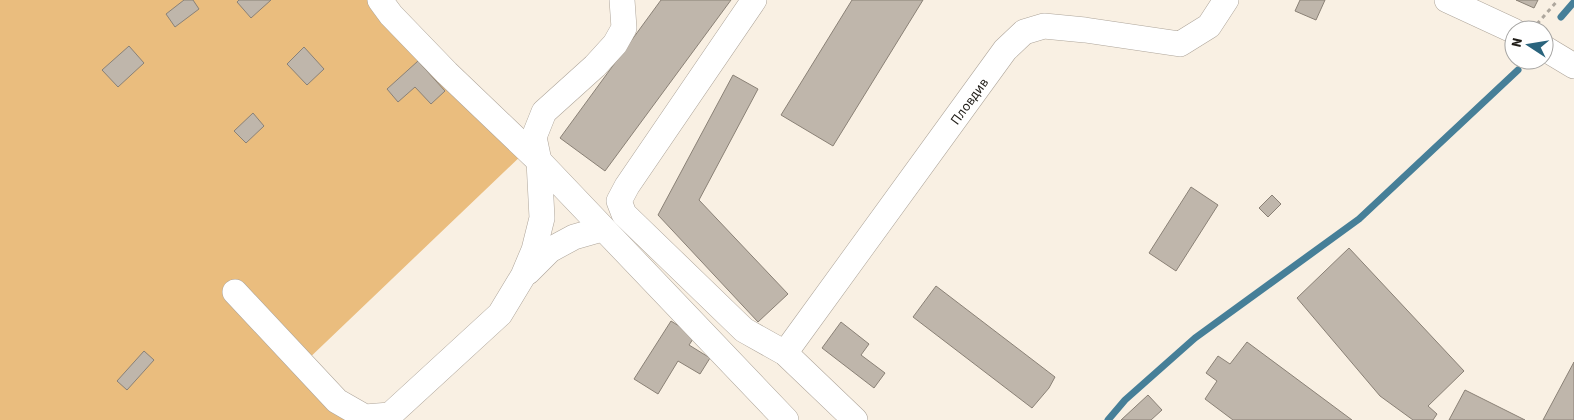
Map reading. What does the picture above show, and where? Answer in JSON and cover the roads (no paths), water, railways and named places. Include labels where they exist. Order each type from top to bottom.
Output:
[{"type":"street","points":[[380,0],[391,15],[447,73],[538,161],[786,420]]},
{"type":"street","points":[[235,292],[337,401],[365,417],[390,415],[500,314],[523,276],[534,250],[542,218],[538,161],[534,137],[544,112],[595,66],[615,44],[624,28],[622,0]]},
{"type":"street","points":[[754,0],[627,186],[619,201],[624,214],[744,330],[785,353],[855,420]]},
{"type":"street","name":"Пловдив","points":[[785,353],[1005,50],[1024,32],[1044,26],[1086,30],[1180,44],[1209,26],[1226,0]]},
{"type":"street","points":[[1447,0],[1504,26]]},
{"type":"street","points":[[1554,54],[1574,66]]},
{"type":"street","points":[[523,276],[550,250],[574,237],[602,229]]},
{"type":"waterway","points":[[1561,17],[1574,2]]},
{"type":"waterway","points":[[1108,420],[1125,400],[1195,338],[1359,219],[1518,70]]}]
